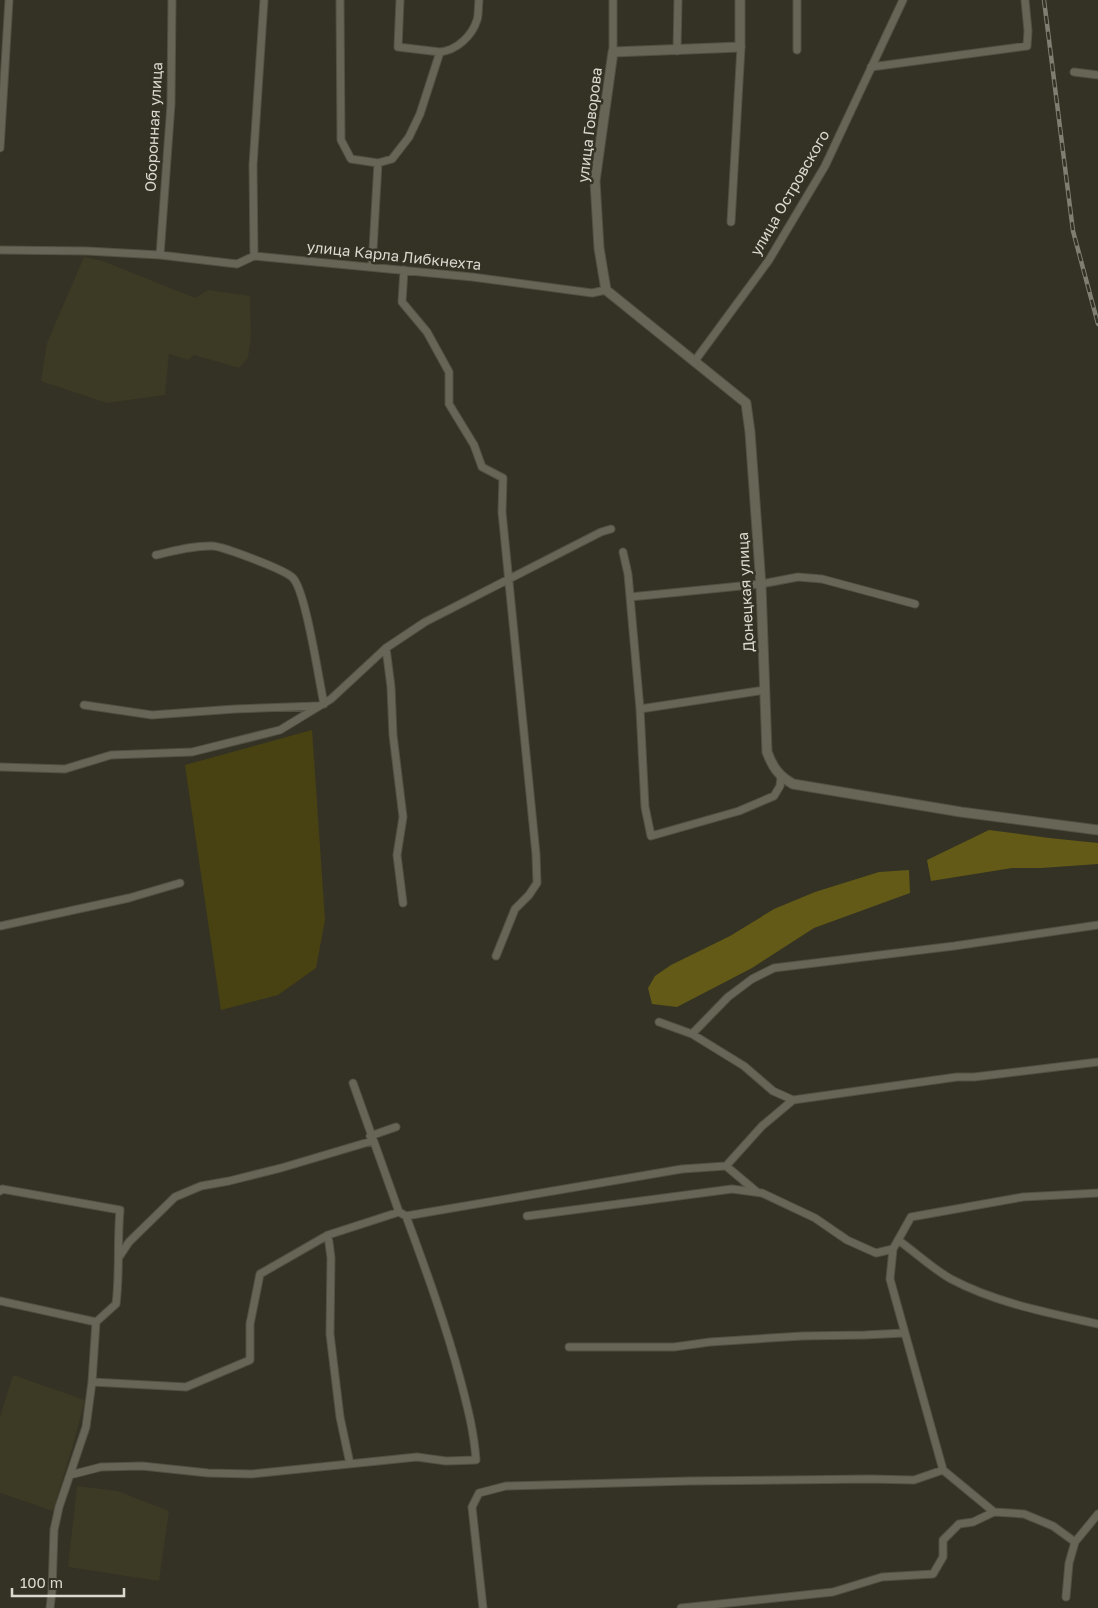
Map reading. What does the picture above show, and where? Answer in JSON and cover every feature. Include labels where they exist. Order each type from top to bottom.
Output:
[{"type":"street","points":[[0,148],[9,0]]},
{"type":"street","name":"Оборонная улица","points":[[160,254],[171,104],[172,0]]},
{"type":"street","points":[[254,256],[253,165],[264,0]]},
{"type":"street","points":[[340,0],[341,140],[351,159],[378,163],[392,159],[409,137],[420,114],[440,52]]},
{"type":"street","points":[[400,0],[398,47],[440,52],[463,42],[477,20],[479,0]]},
{"type":"street","name":"улица Говорова","points":[[606,290],[599,248],[595,181],[613,52],[613,0]]},
{"type":"street","points":[[677,51],[678,0]]},
{"type":"street","points":[[732,222],[741,47],[740,0]]},
{"type":"street","points":[[796,50],[797,0]]},
{"type":"street","name":"улица Островского","points":[[694,362],[769,260],[825,166],[903,0]]},
{"type":"street","points":[[870,67],[1026,46],[1028,31],[1025,0]]},
{"type":"street","name":"улица Говорова","points":[[613,52],[741,47]]},
{"type":"street","points":[[1074,72],[1098,75]]},
{"type":"street","points":[[372,267],[378,163]]},
{"type":"street","name":"улица Карла Либкнехта","points":[[0,250],[160,254],[237,264],[254,256],[472,276],[592,293],[606,290]]},
{"type":"street","points":[[404,270],[402,302],[427,332],[449,372],[449,404],[474,445],[482,467],[503,478],[502,512],[536,854],[537,883],[515,910],[496,956]]},
{"type":"street","points":[[606,290],[694,362]]},
{"type":"street","name":"Донецкая улица","points":[[694,362],[746,403],[750,432],[761,584],[767,752],[773,767],[781,776]]},
{"type":"street","points":[[0,767],[65,769],[111,755],[192,752],[280,730],[332,699],[386,648],[425,622],[600,532],[611,529]]},
{"type":"street","points":[[156,555],[197,547],[214,546],[269,566],[293,578],[302,596],[322,705]]},
{"type":"street","points":[[623,552],[628,574],[640,709],[645,807],[651,836],[739,811],[774,796],[780,786],[781,776],[793,784],[962,812],[1098,830]]},
{"type":"street","points":[[630,597],[761,584],[798,578],[822,579],[915,604]]},
{"type":"street","points":[[386,648],[391,686],[393,735],[403,817],[398,855],[403,903]]},
{"type":"street","points":[[640,709],[765,690]]},
{"type":"street","points":[[84,705],[152,715],[322,705]]},
{"type":"street","points":[[0,926],[129,898],[180,883]]},
{"type":"street","points":[[692,1034],[728,997],[752,979],[774,968],[954,946],[1098,924]]},
{"type":"street","points":[[659,1022],[692,1034],[744,1066],[773,1091],[793,1100]]},
{"type":"street","points":[[92,1382],[186,1387],[250,1360],[250,1324],[260,1274],[328,1235],[402,1214],[682,1169],[726,1166],[762,1126],[793,1100],[957,1077],[974,1077],[1098,1062]]},
{"type":"street","points":[[70,1474],[101,1467],[142,1466],[208,1473],[252,1474],[417,1457],[446,1461],[476,1460],[474,1432],[455,1359],[429,1277],[371,1138],[353,1082]]},
{"type":"street","points":[[119,1258],[129,1242],[174,1197],[201,1186],[281,1168],[371,1138],[396,1127]]},
{"type":"street","points":[[726,1166],[756,1192]]},
{"type":"street","points":[[527,1216],[732,1188],[762,1193],[815,1218],[847,1240],[876,1253],[893,1249]]},
{"type":"street","points":[[1,1189],[120,1210],[119,1282],[116,1304],[96,1322],[92,1382],[86,1427],[54,1530],[50,1608]]},
{"type":"street","points":[[994,1512],[943,1470],[890,1279],[893,1249],[911,1217],[1023,1197],[1098,1193]]},
{"type":"street","points":[[328,1235],[331,1258],[330,1334],[340,1417],[350,1464]]},
{"type":"street","points":[[898,1240],[950,1278],[984,1294],[1037,1310],[1098,1324]]},
{"type":"street","points":[[0,1302],[96,1322]]},
{"type":"street","points":[[569,1347],[674,1347],[710,1342],[802,1336],[904,1333]]},
{"type":"street","points":[[483,1608],[472,1507],[479,1493],[506,1486],[689,1481],[914,1480],[943,1470]]},
{"type":"street","points":[[680,1608],[833,1592],[882,1576],[933,1574],[943,1557],[943,1540],[959,1524],[974,1522],[994,1512],[1024,1514],[1053,1526],[1074,1542]]},
{"type":"street","points":[[1066,1597],[1069,1563],[1074,1542],[1098,1514]]},
{"type":"shaded area","points":[[84,257],[103,261],[195,298],[208,290],[250,296],[251,337],[248,358],[239,368],[194,355],[188,360],[169,354],[165,395],[107,403],[41,381],[47,343]]},
{"type":"shaded area","points":[[312,730],[325,920],[316,968],[278,995],[221,1010],[185,765]]},
{"type":"shaded area","points":[[989,830],[1098,843],[1098,864],[1012,868],[931,881],[927,860]]},
{"type":"shaded area","points":[[909,870],[910,893],[814,928],[752,968],[677,1007],[652,1004],[648,988],[655,976],[671,965],[730,936],[774,909],[815,892],[879,872]]},
{"type":"shaded area","points":[[13,1375],[85,1400],[53,1511],[0,1493],[0,1417]]},
{"type":"shaded area","points":[[77,1486],[118,1491],[169,1511],[159,1581],[68,1567]]},
{"type":"railway","points":[[1044,0],[1073,231],[1098,324]]}]
